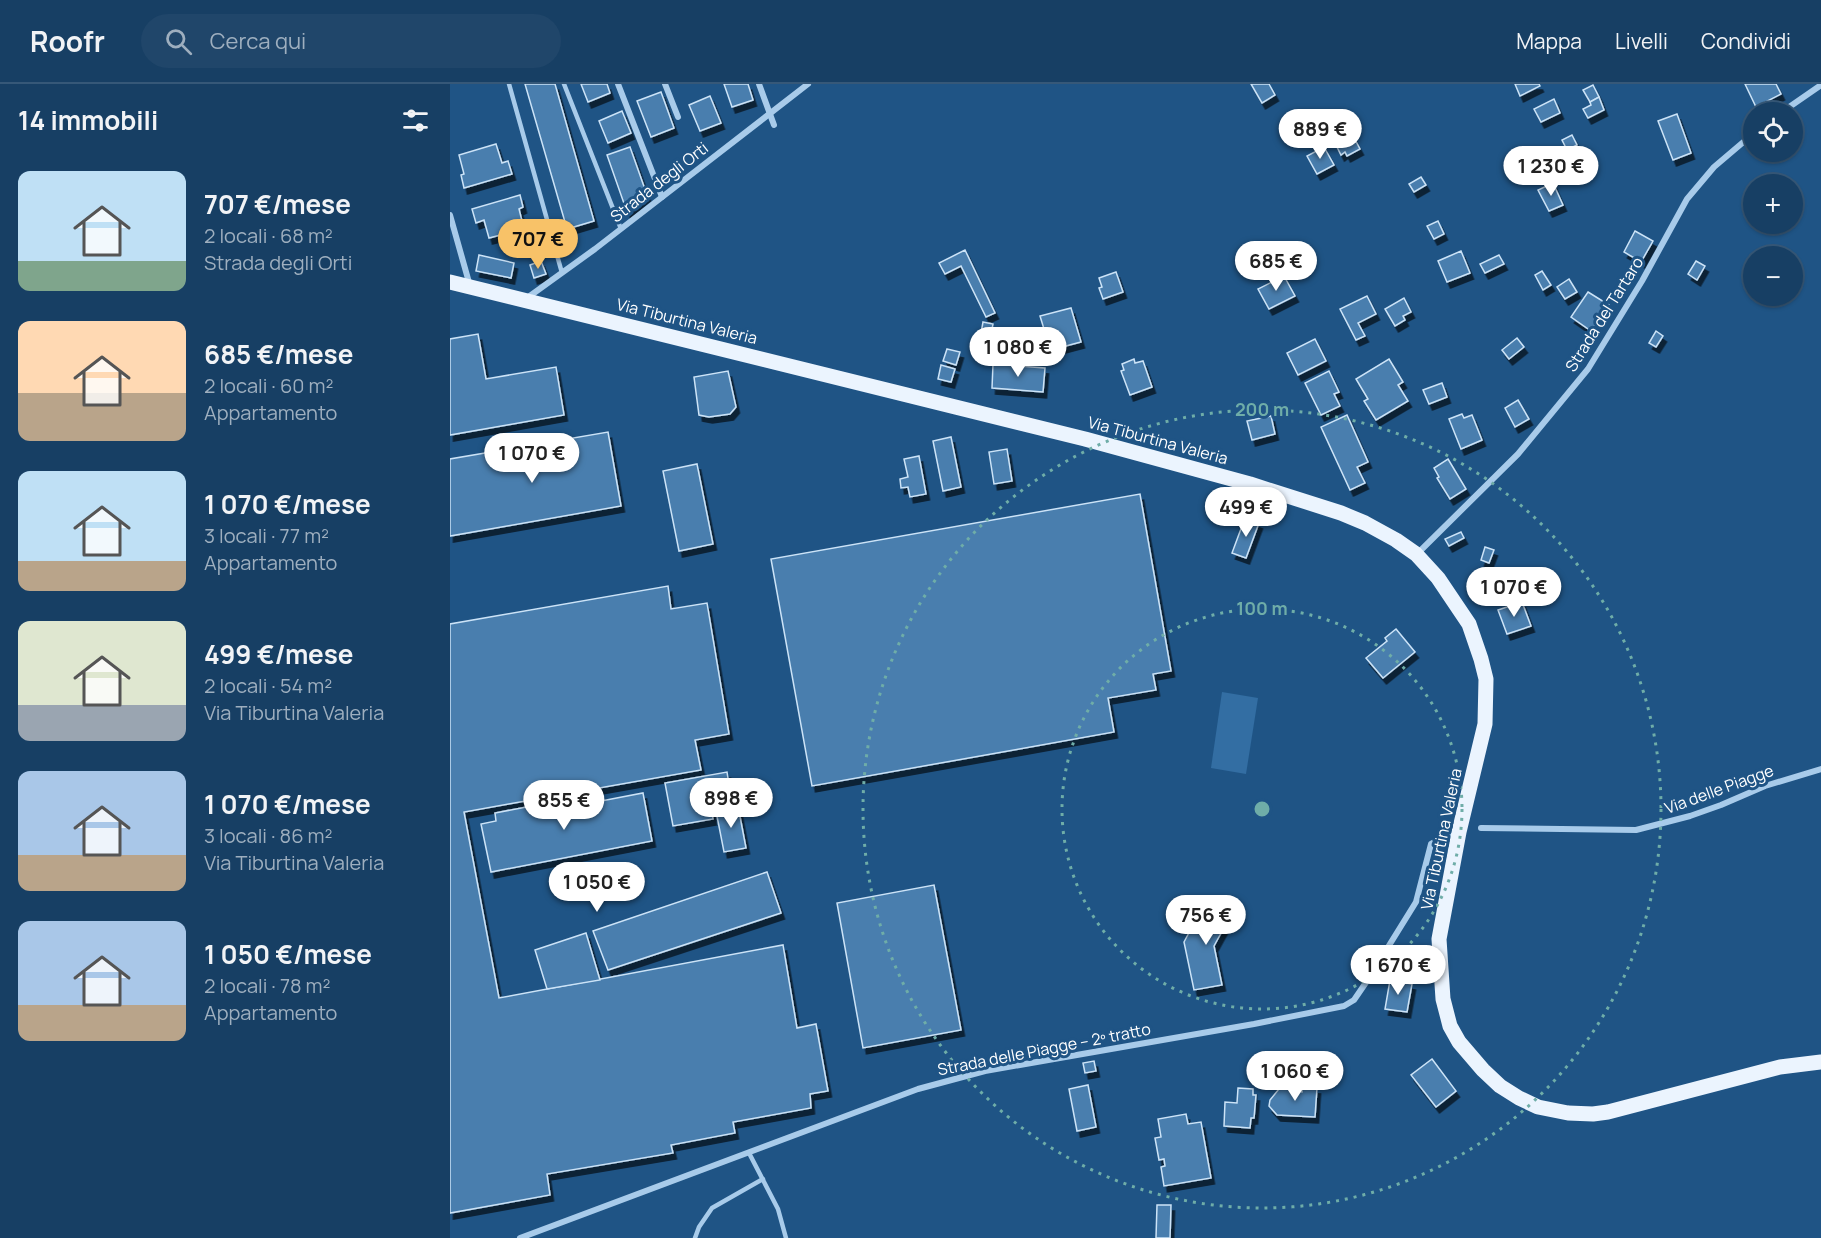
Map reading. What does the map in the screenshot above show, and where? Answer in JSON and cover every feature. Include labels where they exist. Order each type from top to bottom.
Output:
[{"type":"main road","name":"Via Tiburtina Valeria","points":[[450,282],[1055,431],[1206,471],[1341,513],[1365,523],[1416,554],[1438,578],[1465,616],[1481,659],[1485,679],[1485,724],[1459,832],[1439,939],[1440,981],[1444,1009],[1454,1035],[1465,1050],[1493,1080],[1513,1095],[1538,1107],[1582,1114],[1603,1113],[1780,1067],[1821,1062]]},
{"type":"street","points":[[618,84],[662,197]]},
{"type":"street","points":[[665,84],[678,117]]},
{"type":"street","points":[[759,84],[774,125]]},
{"type":"street","name":"Strada degli Orti","points":[[525,299],[621,229],[808,84]]},
{"type":"street","points":[[1796,102],[1821,85]]},
{"type":"street","name":"Strada del Tartaro","points":[[1416,554],[1518,454],[1588,369],[1642,281],[1687,199],[1714,166],[1743,142]]},
{"type":"street","points":[[450,215],[471,287]]},
{"type":"street","name":"Via delle Piagge","points":[[1481,828],[1636,830],[1690,816],[1773,784],[1821,769]]},
{"type":"street","name":"Strada delle Piagge – 2º tratto","points":[[520,1238],[918,1089],[965,1075],[1344,1006],[1354,1000],[1416,902],[1431,844],[1459,832]]},
{"type":"lane","points":[[509,84],[562,273]]},
{"type":"lane","points":[[564,84],[621,229]]},
{"type":"lane","points":[[749,1153],[778,1209],[786,1238]]},
{"type":"lane","points":[[695,1238],[699,1227],[712,1208],[762,1179]]},
{"type":"shaded area","points":[[1222,692],[1258,698],[1246,774],[1211,768]]},
{"type":"building","points":[[525,84],[555,84],[594,221],[567,229]]},
{"type":"building","points":[[581,84],[607,84],[610,93],[588,102]]},
{"type":"building","points":[[724,84],[748,84],[753,100],[732,107]]},
{"type":"building","points":[[1251,84],[1269,84],[1275,95],[1262,103]]},
{"type":"building","points":[[1515,84],[1539,84],[1540,86],[1520,96]]},
{"type":"building","points":[[1745,84],[1776,84],[1781,94],[1766,102],[1754,102]]},
{"type":"building","points":[[1593,85],[1599,97],[1590,102],[1583,90]]},
{"type":"building","points":[[661,92],[674,128],[651,137],[637,101]]},
{"type":"building","points":[[710,96],[721,123],[700,131],[689,105]]},
{"type":"building","points":[[1599,97],[1604,110],[1588,118],[1583,109]]},
{"type":"building","points":[[1554,99],[1560,113],[1541,122],[1534,109]]},
{"type":"building","points":[[622,111],[631,133],[608,143],[599,121]]},
{"type":"building","points":[[1677,114],[1691,153],[1673,160],[1658,121]]},
{"type":"building","points":[[1572,135],[1577,145],[1567,150],[1562,140]]},
{"type":"building","points":[[1353,136],[1360,149],[1347,156],[1345,152],[1341,155],[1336,145]]},
{"type":"building","points":[[496,144],[502,163],[508,161],[512,174],[464,188],[461,175],[464,174],[459,155]]},
{"type":"building","points":[[630,147],[647,195],[627,212],[607,155]]},
{"type":"building","points":[[1324,147],[1334,165],[1317,174],[1307,156]]},
{"type":"building","points":[[1421,177],[1426,185],[1414,192],[1409,184]]},
{"type":"building","points":[[1553,183],[1563,205],[1549,211],[1538,190]]},
{"type":"building","points":[[520,195],[523,207],[519,209],[524,229],[489,238],[484,220],[476,223],[472,209]]},
{"type":"building","points":[[1438,221],[1444,234],[1434,239],[1427,226]]},
{"type":"building","points":[[1635,231],[1653,241],[1641,262],[1624,252]]},
{"type":"building","points":[[965,250],[995,313],[986,317],[961,266],[945,274],[939,263]]},
{"type":"building","points":[[1461,251],[1470,273],[1447,282],[1438,261]]},
{"type":"building","points":[[479,255],[514,263],[511,278],[476,271]]},
{"type":"building","points":[[1499,255],[1504,264],[1485,273],[1480,264]]},
{"type":"building","points":[[541,261],[546,274],[534,278],[530,265]]},
{"type":"building","points":[[1696,261],[1705,266],[1697,280],[1688,274]]},
{"type":"building","points":[[1542,271],[1551,285],[1543,290],[1535,275]]},
{"type":"building","points":[[1116,272],[1123,292],[1103,299],[1099,288],[1102,287],[1099,278]]},
{"type":"building","points":[[1284,276],[1295,296],[1269,309],[1258,289]]},
{"type":"building","points":[[1569,279],[1577,292],[1565,299],[1557,287]]},
{"type":"building","points":[[1588,292],[1609,305],[1591,331],[1571,317]]},
{"type":"building","points":[[1367,296],[1376,314],[1358,323],[1365,336],[1356,340],[1340,309]]},
{"type":"building","points":[[1404,298],[1411,312],[1403,316],[1405,320],[1395,326],[1385,309]]},
{"type":"building","points":[[1071,308],[1081,342],[1058,348],[1056,340],[1048,342],[1040,316]]},
{"type":"building","points":[[983,322],[993,324],[992,329],[1002,331],[999,347],[979,344]]},
{"type":"building","points":[[1028,331],[1035,351],[1023,355],[1016,335]]},
{"type":"building","points":[[1656,331],[1663,336],[1656,347],[1649,343]]},
{"type":"building","points":[[478,334],[486,379],[556,367],[564,415],[450,435],[450,339]]},
{"type":"building","points":[[1517,338],[1524,347],[1509,359],[1502,350]]},
{"type":"building","points":[[1315,339],[1326,361],[1298,375],[1287,353]]},
{"type":"building","points":[[947,349],[960,352],[956,365],[943,361]]},
{"type":"building","points":[[1134,359],[1135,363],[1143,361],[1152,387],[1130,395],[1121,371],[1124,370],[1122,364]]},
{"type":"building","points":[[1389,359],[1403,382],[1398,385],[1408,401],[1376,420],[1364,401],[1368,399],[1356,379]]},
{"type":"building","points":[[993,364],[1045,368],[1043,392],[992,388]]},
{"type":"building","points":[[941,365],[955,369],[951,382],[938,379]]},
{"type":"building","points":[[728,371],[736,407],[730,414],[709,417],[699,415],[694,377]]},
{"type":"building","points":[[1329,371],[1339,392],[1334,394],[1340,406],[1321,415],[1305,383]]},
{"type":"building","points":[[1442,383],[1447,397],[1429,404],[1423,390]]},
{"type":"building","points":[[1518,400],[1529,419],[1515,427],[1505,408]]},
{"type":"building","points":[[1462,414],[1464,418],[1472,415],[1482,440],[1461,449],[1449,419]]},
{"type":"building","points":[[1347,415],[1368,462],[1357,467],[1365,483],[1350,490],[1321,427]]},
{"type":"building","points":[[1271,416],[1275,434],[1252,440],[1247,421]]},
{"type":"building","points":[[608,432],[621,506],[450,536],[450,459]]},
{"type":"building","points":[[951,437],[961,487],[943,491],[933,441]]},
{"type":"building","points":[[1007,449],[1012,481],[994,484],[989,452]]},
{"type":"building","points":[[919,456],[926,494],[910,497],[908,487],[901,488],[900,479],[908,477],[904,459]]},
{"type":"building","points":[[1448,459],[1466,489],[1450,499],[1437,478],[1439,477],[1434,468]]},
{"type":"building","points":[[697,464],[713,544],[679,551],[663,471]]},
{"type":"building","points":[[1140,494],[1171,671],[1153,674],[1156,690],[1108,698],[1114,732],[812,786],[771,559]]},
{"type":"building","points":[[1245,518],[1259,523],[1246,558],[1232,553]]},
{"type":"building","points":[[1461,532],[1464,538],[1449,546],[1445,539]]},
{"type":"building","points":[[1485,547],[1494,550],[1489,563],[1481,560]]},
{"type":"building","points":[[668,586],[671,609],[707,603],[729,734],[695,740],[701,770],[464,812],[499,998],[783,945],[797,1028],[816,1024],[828,1091],[810,1094],[811,1108],[733,1122],[735,1133],[671,1145],[673,1153],[547,1174],[550,1195],[450,1213],[450,624]]},
{"type":"building","points":[[1522,602],[1531,626],[1507,634],[1498,610]]},
{"type":"building","points":[[1396,629],[1415,652],[1383,678],[1366,658],[1387,641],[1385,638]]},
{"type":"building","points":[[727,772],[732,804],[711,808],[713,819],[673,826],[665,783]]},
{"type":"building","points":[[643,793],[652,841],[491,872],[481,824],[496,821],[495,813],[563,800],[565,808]]},
{"type":"building","points":[[738,806],[746,848],[724,852],[716,811]]},
{"type":"building","points":[[589,866],[591,879],[570,883],[567,870]]},
{"type":"building","points":[[767,872],[781,913],[608,970],[593,931]]},
{"type":"building","points":[[934,885],[961,1030],[863,1048],[837,903]]},
{"type":"building","points":[[1207,899],[1232,913],[1214,946],[1222,985],[1194,990],[1184,942]]},
{"type":"building","points":[[586,933],[600,980],[547,989],[535,950]]},
{"type":"building","points":[[1390,980],[1412,984],[1407,1012],[1385,1009]]},
{"type":"building","points":[[1432,1059],[1456,1091],[1436,1107],[1411,1075]]},
{"type":"building","points":[[1094,1061],[1096,1071],[1085,1073],[1083,1063]]},
{"type":"building","points":[[1283,1084],[1292,1091],[1302,1092],[1302,1087],[1317,1088],[1315,1117],[1277,1115],[1269,1106],[1270,1100]]},
{"type":"building","points":[[1088,1085],[1096,1127],[1077,1131],[1069,1089]]},
{"type":"building","points":[[1238,1088],[1253,1089],[1253,1095],[1256,1095],[1254,1118],[1251,1118],[1250,1128],[1224,1126],[1225,1102],[1237,1103]]},
{"type":"building","points":[[1186,1114],[1188,1124],[1201,1122],[1211,1178],[1164,1186],[1161,1167],[1165,1166],[1164,1159],[1159,1160],[1155,1138],[1161,1137],[1158,1119]]},
{"type":"building","points":[[1157,1205],[1171,1205],[1170,1238],[1156,1238]]}]
